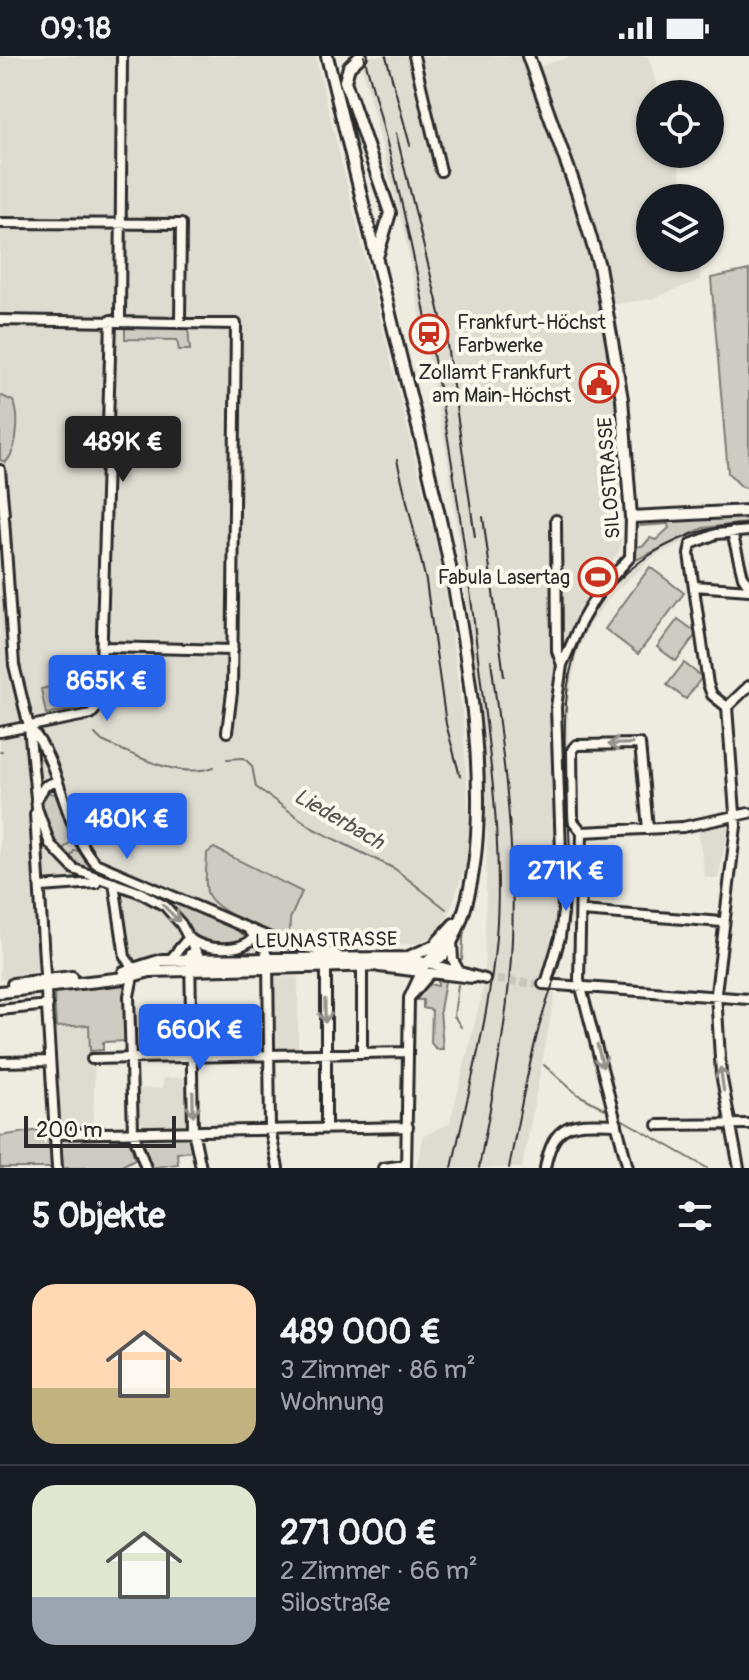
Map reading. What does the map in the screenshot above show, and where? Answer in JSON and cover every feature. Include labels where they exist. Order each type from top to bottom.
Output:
[{"type":"main road","points":[[327,56],[457,605],[476,777],[476,857],[452,941],[429,965]]},
{"type":"main road","name":"SILOSTRASSE","points":[[528,56],[578,195],[599,266],[622,399],[631,517]]},
{"type":"main road","points":[[356,57],[346,72],[346,85],[386,200],[389,224],[377,259]]},
{"type":"main road","points":[[367,218],[377,227],[389,224]]},
{"type":"main road","points":[[631,517],[749,511]]},
{"type":"main road","name":"LEUNASTRASSE","points":[[268,965],[345,956],[406,958],[434,946],[463,909]]},
{"type":"main road","name":"LEUNASTRASSE","points":[[133,972],[170,960],[215,965],[326,968],[429,965]]},
{"type":"main road","name":"LEUNASTRASSE","points":[[46,983],[195,963]]},
{"type":"main road","points":[[0,986],[46,983]]},
{"type":"main road","points":[[0,992],[46,983]]},
{"type":"street","points":[[0,732],[95,712],[102,695],[121,224],[122,56]]},
{"type":"street","points":[[414,56],[441,171]]},
{"type":"street","points":[[0,223],[181,224],[180,323]]},
{"type":"street","points":[[0,320],[236,324],[233,650],[231,712],[227,732]]},
{"type":"street","points":[[0,470],[14,665],[29,727],[36,799],[57,1168]]},
{"type":"street","name":"SILOSTRASSE","points":[[583,990],[543,984],[560,937],[563,911],[556,707],[562,665],[588,608],[630,557],[631,517]]},
{"type":"street","points":[[556,520],[557,651],[562,665]]},
{"type":"street","points":[[739,1168],[721,1074],[717,999],[722,922],[735,816],[727,707],[712,695],[708,684],[691,544],[699,538],[749,531]]},
{"type":"street","points":[[694,586],[749,588],[741,570],[732,532]]},
{"type":"street","points":[[104,647],[233,650]]},
{"type":"street","points":[[727,707],[749,686]]},
{"type":"street","points":[[29,727],[57,781],[79,839],[101,867],[252,933],[294,947],[345,956]]},
{"type":"street","points":[[628,1168],[579,980],[582,832],[573,821],[572,750],[576,745],[636,744],[643,748],[648,829]]},
{"type":"street","points":[[57,781],[44,787],[36,799],[45,832],[57,855],[74,869],[131,889],[165,906],[189,937],[206,947],[244,946],[252,933]]},
{"type":"street","points":[[44,787],[63,798]]},
{"type":"street","points":[[582,832],[683,827],[749,813]]},
{"type":"street","points":[[41,887],[96,883]]},
{"type":"street","points":[[114,883],[126,961],[133,972],[130,1058],[133,1132],[146,1168]]},
{"type":"street","points":[[118,899],[131,889]]},
{"type":"street","points":[[582,911],[722,922]]},
{"type":"street","points":[[383,1168],[406,1167],[409,998],[412,988],[443,946],[455,923]]},
{"type":"street","points":[[252,933],[264,946],[268,965],[270,1129],[278,1168]]},
{"type":"street","points":[[170,960],[189,937]]},
{"type":"street","points":[[189,937],[195,963],[193,1130],[201,1168]]},
{"type":"street","points":[[452,941],[452,955],[461,973]]},
{"type":"street","points":[[406,958],[473,978]]},
{"type":"street","points":[[409,998],[421,983],[429,965]]},
{"type":"street","name":"LEUNASTRASSE","points":[[379,967],[398,970],[429,965],[485,979]]},
{"type":"street","points":[[362,967],[362,1052]]},
{"type":"street","points":[[326,968],[326,1128]]},
{"type":"street","points":[[398,970],[407,976],[412,988]]},
{"type":"street","points":[[583,990],[749,999]]},
{"type":"street","points":[[0,1010],[48,1005]]},
{"type":"street","points":[[92,1059],[407,1052]]},
{"type":"street","points":[[0,1062],[50,1061]]},
{"type":"street","points":[[545,1168],[554,1138],[567,1127],[577,1123],[617,1124]]},
{"type":"street","points":[[658,1125],[749,1124]]},
{"type":"street","points":[[54,1134],[408,1127]]},
{"type":"shaded area","points":[[0,56],[315,56],[442,567],[463,718],[469,826],[466,865],[448,916],[435,933],[420,943],[125,959],[120,886],[34,887],[39,970],[0,980]]},
{"type":"shaded area","points":[[359,56],[523,56],[549,126],[597,281],[615,393],[621,548],[579,610],[556,662],[551,689],[556,861],[554,924],[540,989],[555,994],[522,1168],[416,1168],[423,1136],[450,1123],[484,986],[487,838],[482,716],[448,462],[404,232]]},
{"type":"shaded area","points":[[572,56],[648,56],[655,80],[636,80],[636,168],[679,168],[682,184],[636,184],[636,272],[699,272],[701,280],[651,299],[609,305],[536,68]]},
{"type":"shaded area","points":[[749,270],[749,488],[742,487],[728,473],[711,278]]},
{"type":"shaded area","points":[[125,326],[188,328],[190,350],[179,350],[177,340],[125,339]]},
{"type":"shaded area","points":[[0,395],[13,401],[17,415],[15,442],[6,462],[0,460]]},
{"type":"shaded area","points":[[749,515],[749,523],[703,528],[634,561],[637,547],[650,538],[656,540],[669,528],[668,524],[640,526],[640,523]]},
{"type":"shaded area","points":[[749,523],[749,527],[715,530],[659,553],[614,592],[589,625],[578,651],[568,702],[571,917],[559,972],[554,970],[565,931],[568,897],[563,693],[577,640],[601,597],[651,551],[703,528]]},
{"type":"shaded area","points":[[650,567],[684,593],[638,654],[605,629]]},
{"type":"shaded area","points":[[678,619],[697,633],[676,661],[657,647]]},
{"type":"shaded area","points":[[684,663],[702,677],[686,699],[667,685]]},
{"type":"shaded area","points":[[69,682],[96,682],[95,692],[80,707],[46,714],[41,689]]},
{"type":"shaded area","points":[[46,792],[55,794],[74,839],[63,849],[53,842],[45,825],[40,806]]},
{"type":"shaded area","points":[[729,823],[718,879],[705,877],[698,828]]},
{"type":"shaded area","points":[[214,848],[302,892],[290,919],[289,941],[243,921],[211,899],[206,882],[207,853]]},
{"type":"shaded area","points":[[82,850],[101,869],[195,907],[248,938],[228,943],[200,942],[170,903],[68,861],[74,851]]},
{"type":"shaded area","points":[[275,977],[298,977],[298,1049],[273,1050]]},
{"type":"shaded area","points":[[438,980],[445,981],[440,1010],[443,1049],[436,1049],[431,1043],[432,1010],[423,1008],[423,1000],[416,1000],[429,984],[438,986]]},
{"type":"shaded area","points":[[127,982],[127,1041],[103,1042],[103,1050],[90,1051],[89,1025],[56,1027],[54,991]]},
{"type":"shaded area","points":[[89,1025],[90,1050],[95,1050],[93,1127],[61,1127],[56,1027]]},
{"type":"shaded area","points":[[188,1077],[189,1121],[185,1125],[143,1126],[138,1121],[136,1089],[163,1088],[163,1078]]},
{"type":"shaded area","points":[[47,1129],[53,1168],[0,1168],[0,1136]]},
{"type":"shaded area","points":[[188,1135],[192,1151],[177,1153],[178,1164],[149,1168],[138,1141],[141,1136]]},
{"type":"shaded area","points":[[128,1137],[135,1159],[118,1168],[62,1168],[57,1144],[62,1139]]},
{"type":"waterway","name":"Liederbach","points":[[95,734],[102,741],[157,764],[186,770],[214,767]]},
{"type":"waterway","name":"Liederbach","points":[[227,759],[244,758],[252,766],[256,787],[314,829],[395,869],[446,909]]},
{"type":"waterway","name":"Liederbach","points":[[462,960],[464,924]]},
{"type":"waterway","name":"Liederbach","points":[[458,985],[454,1016],[461,1027]]},
{"type":"waterway","name":"Liederbach","points":[[544,1065],[577,1094],[609,1111]]},
{"type":"waterway","name":"Liederbach","points":[[623,1120],[707,1168]]},
{"type":"tunnel","points":[[485,979],[540,984]]},
{"type":"railway","points":[[364,56],[402,205],[434,359],[470,590],[494,801],[498,903],[493,966],[484,1024],[452,1168]]},
{"type":"railway","points":[[386,56],[410,145]]},
{"type":"railway","points":[[396,133],[446,338],[475,537]]},
{"type":"railway","points":[[397,460],[426,581],[446,724],[460,776]]},
{"type":"railway","points":[[483,517],[504,676]]},
{"type":"railway","points":[[509,1168],[534,1048],[568,920],[570,873],[565,727],[569,681],[581,637],[604,596],[641,561],[692,534],[749,524]]},
{"type":"railway","points":[[479,1168],[504,1026],[513,904],[504,764],[491,660]]},
{"type":"place","name":"Frankfurt-Höchst Farbwerke","points":[[429,334]]},
{"type":"place","name":"Zollamt Frankfurt am Main-Höchst","points":[[599,383]]},
{"type":"place","name":"Fabula Lasertag","points":[[598,577]]}]
